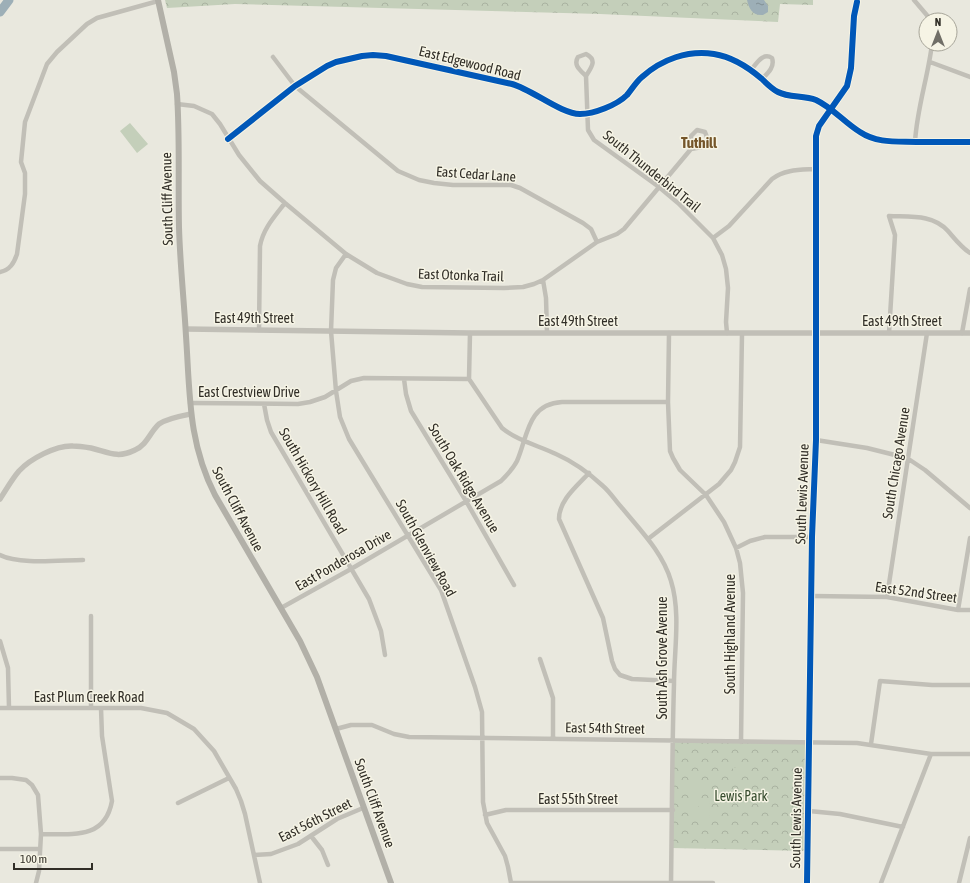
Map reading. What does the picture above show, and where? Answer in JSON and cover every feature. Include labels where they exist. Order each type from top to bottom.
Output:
[{"type":"main road","name":"South Cliff Avenue","points":[[158,0],[174,72],[178,104],[180,238],[190,403],[195,444],[209,483],[300,640],[317,677],[391,883]]},
{"type":"street","points":[[0,272],[4,271],[14,263],[17,254],[26,194],[25,174],[21,162],[25,122],[47,64],[57,52],[87,24],[97,18],[158,0]]},
{"type":"street","points":[[914,0],[924,12]]},
{"type":"street","name":"South Lewis Avenue","points":[[808,883],[812,537],[816,440],[817,132],[819,126],[847,86],[854,16],[858,2]]},
{"type":"street","points":[[916,142],[918,112],[931,52]]},
{"type":"street","name":"East Edgewood Road","points":[[228,138],[294,86],[336,62],[362,56],[386,56],[512,84],[530,91],[570,113],[588,114],[617,104],[641,77],[669,59],[685,54],[701,53],[715,54],[733,59],[751,70],[770,87],[780,93],[807,97],[816,100],[860,132],[873,139],[892,142],[970,142]]},
{"type":"street","points":[[584,54],[589,55],[593,62],[592,67],[586,76],[578,68],[576,62],[578,57],[584,54]]},
{"type":"street","points":[[751,70],[764,56],[772,58],[774,62],[773,66],[762,79]]},
{"type":"street","name":"East Cedar Lane","points":[[273,57],[294,86],[398,171],[407,176],[434,183],[512,185],[583,223],[591,229],[597,242]]},
{"type":"street","points":[[930,62],[970,77]]},
{"type":"street","name":"South Thunderbird Trail","points":[[586,76],[588,130],[594,140],[659,187],[714,238],[722,255],[726,269],[728,288],[726,322],[727,333]]},
{"type":"street","name":"East Otonka Trail","points":[[178,104],[194,106],[212,114],[239,155],[260,180],[285,204],[346,254],[377,273],[394,280],[422,287],[504,288],[523,286],[543,280],[597,242],[617,234],[624,229],[691,149]]},
{"type":"street","points":[[700,130],[705,132],[708,137],[706,143],[702,147],[691,149],[690,138],[692,133],[700,130]]},
{"type":"street","points":[[714,238],[729,226],[776,175],[788,171],[816,169]]},
{"type":"street","points":[[259,330],[260,246],[268,225],[285,204]]},
{"type":"street","points":[[890,333],[895,235],[889,216],[920,217],[934,220],[947,230],[961,247],[970,253]]},
{"type":"street","name":"South Glenview Road","points":[[346,254],[336,268],[332,280],[331,331],[336,391],[340,417],[346,433],[441,590],[475,687],[482,712],[483,802],[485,815],[487,823],[505,856],[511,883]]},
{"type":"street","points":[[543,280],[546,298],[547,332]]},
{"type":"street","points":[[962,333],[970,289]]},
{"type":"street","name":"East 49th Street","points":[[186,329],[470,333],[970,333]]},
{"type":"street","points":[[469,379],[470,333]]},
{"type":"street","name":"South Highland Avenue","points":[[669,333],[669,444],[673,458],[683,474],[706,495],[724,522],[736,548],[742,579],[741,742]]},
{"type":"street","name":"South Chicago Avenue","points":[[887,597],[927,333]]},
{"type":"street","points":[[648,539],[719,484],[735,462],[742,438],[742,334]]},
{"type":"street","name":"East Crestview Drive","points":[[190,403],[298,404],[320,399],[351,381],[364,378],[469,379]]},
{"type":"street","name":"South Oak Ridge Avenue","points":[[404,379],[406,394],[411,411],[466,501],[514,585]]},
{"type":"street","name":"South Ash Grove Avenue","points":[[469,379],[502,428],[508,434],[555,454],[576,465],[589,473],[609,492],[648,539],[664,564],[671,581],[676,611],[671,883]]},
{"type":"street","name":"East Ponderosa Drive","points":[[281,608],[351,569],[501,481],[516,463],[534,415],[550,404],[562,402],[668,402]]},
{"type":"street","name":"South Hickory Hill Road","points":[[264,404],[271,432],[369,599],[381,631],[385,655]]},
{"type":"street","points":[[0,499],[19,471],[49,451],[72,446],[92,449],[107,454],[121,455],[135,450],[143,445],[160,424],[167,420],[191,414]]},
{"type":"street","points":[[816,440],[867,448],[908,458],[925,470],[970,508]]},
{"type":"street","points":[[589,473],[561,505],[559,512],[560,519],[603,618],[615,669],[620,675],[632,679],[674,681]]},
{"type":"street","points":[[736,548],[750,541],[765,537],[812,537]]},
{"type":"street","points":[[958,610],[970,538]]},
{"type":"street","points":[[0,555],[6,558],[26,561],[83,560]]},
{"type":"street","name":"East 52nd Street","points":[[812,596],[887,597],[958,610],[970,610]]},
{"type":"street","points":[[91,616],[91,708]]},
{"type":"street","points":[[0,641],[8,668],[9,708]]},
{"type":"street","points":[[540,659],[553,698],[553,738]]},
{"type":"street","points":[[871,744],[880,681],[932,685],[970,685]]},
{"type":"street","name":"East Plum Creek Road","points":[[0,708],[150,708],[167,713],[194,729],[214,751],[236,789],[246,814],[260,883]]},
{"type":"street","points":[[41,834],[84,834],[97,828],[110,812],[112,796],[102,736],[101,708]]},
{"type":"street","name":"East 54th Street","points":[[336,730],[351,725],[362,724],[372,725],[394,734],[409,737],[871,744],[931,754],[970,754]]},
{"type":"street","points":[[881,882],[931,754]]},
{"type":"street","points":[[0,778],[26,780],[32,785],[38,795],[41,834],[39,871],[36,883]]},
{"type":"street","points":[[178,803],[229,778]]},
{"type":"street","name":"East 56th Street","points":[[254,855],[271,854],[298,844],[337,819],[363,808]]},
{"type":"street","name":"East 55th Street","points":[[485,815],[506,810],[672,810]]},
{"type":"street","points":[[809,811],[840,814],[903,827]]},
{"type":"street","points":[[311,836],[322,850],[328,865]]},
{"type":"street","points":[[959,883],[970,838]]},
{"type":"street","points":[[0,849],[40,849]]},
{"type":"street","points":[[511,883],[713,883]]},
{"type":"green space","points":[[165,0],[813,0],[813,5],[780,4],[778,22],[600,14],[235,4],[167,8]]},
{"type":"green space","points":[[130,123],[148,144],[137,153],[120,131]]},
{"type":"green space","name":"Lewis Park","points":[[673,741],[810,743],[808,851],[672,848]]},
{"type":"green space","points":[[740,767],[740,782],[733,782],[733,768]]},
{"type":"green space","points":[[691,782],[712,782],[711,794],[691,794]]},
{"type":"green space","points":[[689,800],[698,800],[698,819],[689,819]]},
{"type":"green space","points":[[701,800],[710,800],[709,819],[701,819]]},
{"type":"water","points":[[747,0],[764,0],[768,6],[768,12],[763,15],[754,13],[750,9]]},
{"type":"waterway","points":[[0,12],[9,0]]},
{"type":"cycle path","points":[[807,883],[812,537],[816,440],[816,136],[819,126],[847,86],[851,68],[854,16],[857,2]]},
{"type":"cycle path","points":[[228,139],[295,86],[327,66],[336,62],[362,56],[386,56],[512,84],[529,91],[564,110],[572,113],[586,114],[598,111],[623,99],[642,77],[658,65],[676,57],[695,53],[704,53],[721,55],[740,63],[782,94],[807,97],[822,103],[854,128],[867,136],[896,142],[970,142]]},
{"type":"district","name":"Tuthill","points":[[699,143]]}]
